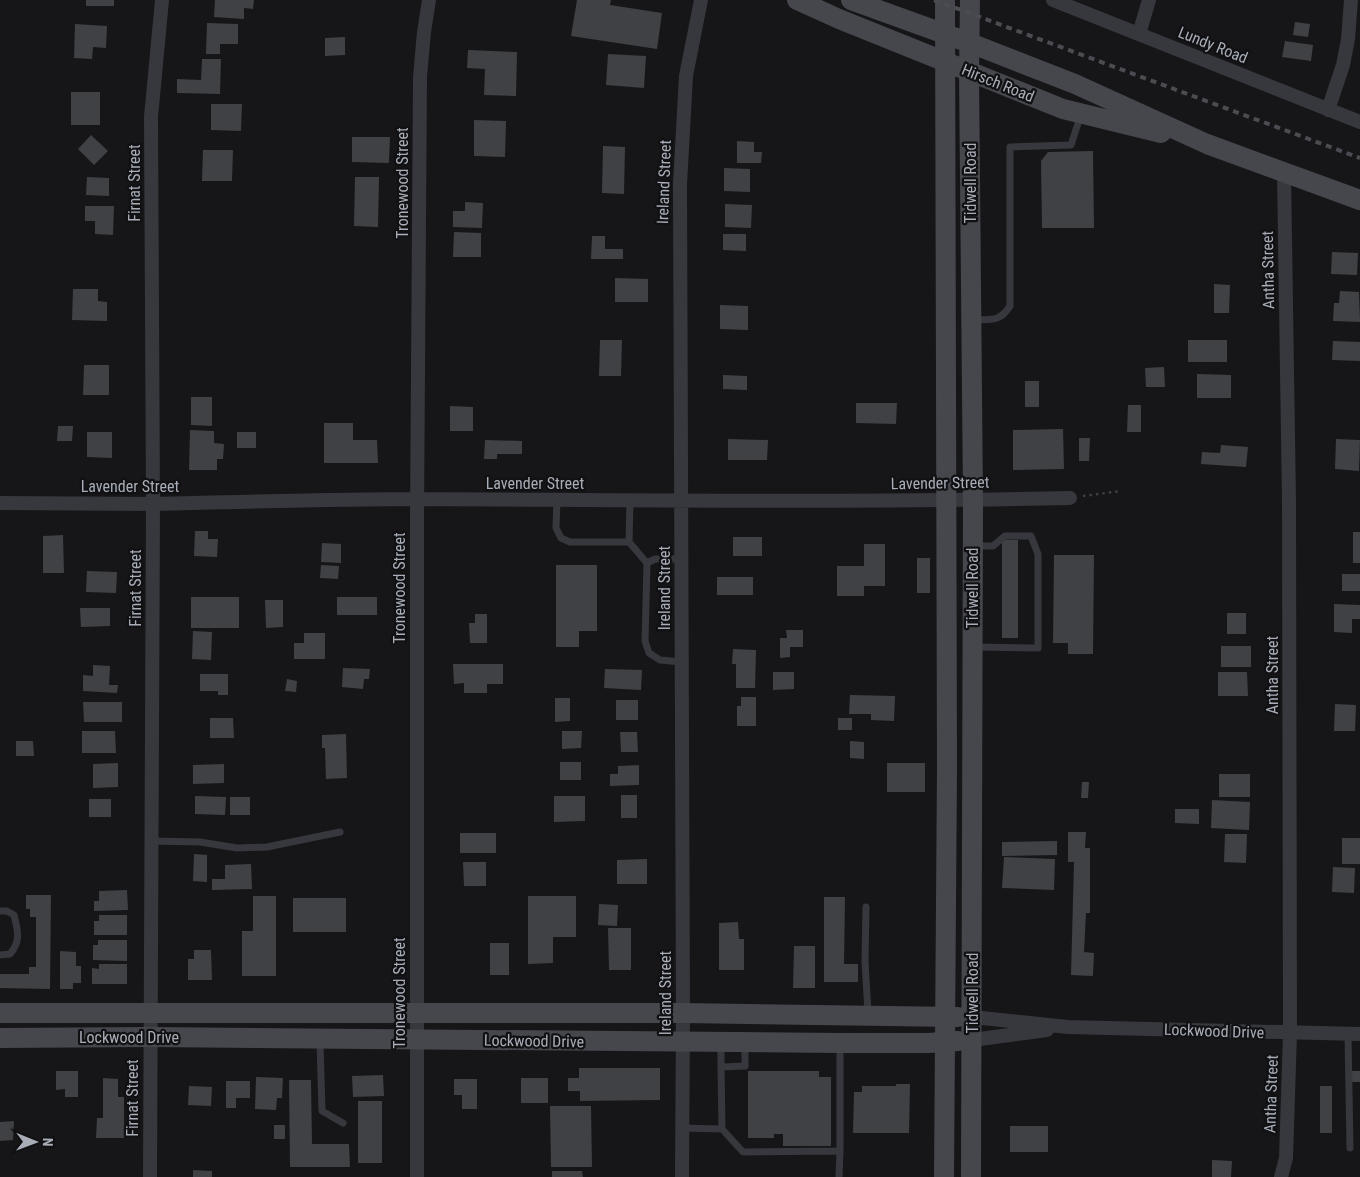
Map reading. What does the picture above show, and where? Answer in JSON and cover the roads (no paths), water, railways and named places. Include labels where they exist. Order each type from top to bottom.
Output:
[{"type":"main road","name":"Hirsch Road","points":[[797,0],[839,19],[1064,109],[1207,144]]},
{"type":"main road","name":"Hirsch Road","points":[[851,0],[945,33],[1075,84],[1207,144],[1360,200]]},
{"type":"main road","name":"Tidwell Road","points":[[944,1177],[947,767],[945,0]]},
{"type":"main road","name":"Tidwell Road","points":[[970,0],[972,500],[971,1177]]},
{"type":"main road","points":[[945,321],[971,320]]},
{"type":"main road","points":[[947,767],[972,766]]},
{"type":"main road","name":"Lockwood Drive","points":[[0,1013],[683,1013],[972,1017]]},
{"type":"main road","name":"Lockwood Drive","points":[[0,1038],[320,1038],[683,1043],[945,1042],[972,1040]]},
{"type":"street","name":"Firnat Street","points":[[150,1177],[153,504],[151,117],[162,0]]},
{"type":"street","name":"Tronewood Street","points":[[417,1177],[417,499],[420,77],[429,0]]},
{"type":"street","name":"Ireland Street","points":[[682,1177],[680,184],[686,76],[701,0]]},
{"type":"street","name":"Lundy Road","points":[[1053,0],[1360,122]]},
{"type":"street","points":[[1139,34],[1149,0]]},
{"type":"street","points":[[1328,110],[1343,65],[1348,40],[1351,0]]},
{"type":"street","name":"Antha Street","points":[[1281,1177],[1286,1158],[1290,1033],[1289,512],[1284,172]]},
{"type":"street","name":"Lavender Street","points":[[0,503],[153,504],[417,499],[946,501],[1070,498]]},
{"type":"street","name":"Lockwood Drive","points":[[972,1017],[1068,1027],[1354,1034]]},
{"type":"street","name":"Lockwood Drive","points":[[972,1040],[1068,1027]]},
{"type":"lane","points":[[971,320],[996,319],[1004,316],[1010,306],[1010,147],[1072,145],[1081,114]]},
{"type":"lane","points":[[630,500],[629,542],[647,563],[644,641],[649,653],[660,660],[682,662]]},
{"type":"lane","points":[[557,501],[556,528],[561,538],[570,542],[629,542]]},
{"type":"lane","points":[[972,546],[993,546],[1005,536],[1031,536],[1038,554],[1038,648],[972,647]]},
{"type":"lane","points":[[647,563],[655,559],[681,559]]},
{"type":"lane","points":[[151,840],[200,842],[236,848],[252,848],[286,844],[340,832]]},
{"type":"lane","points":[[866,907],[865,962],[868,1016]]},
{"type":"lane","points":[[0,910],[14,915],[18,930],[17,946],[10,954],[0,955]]},
{"type":"lane","points":[[1350,1148],[1354,1034]]},
{"type":"lane","points":[[320,1038],[322,1111],[343,1123]]},
{"type":"lane","points":[[721,1043],[722,1129],[743,1152],[840,1151]]},
{"type":"lane","points":[[722,1067],[745,1066],[745,1043]]},
{"type":"lane","points":[[839,1177],[840,1043]]},
{"type":"lane","points":[[682,1128],[722,1129]]},
{"type":"railway","points":[[934,0],[1360,158]]}]
